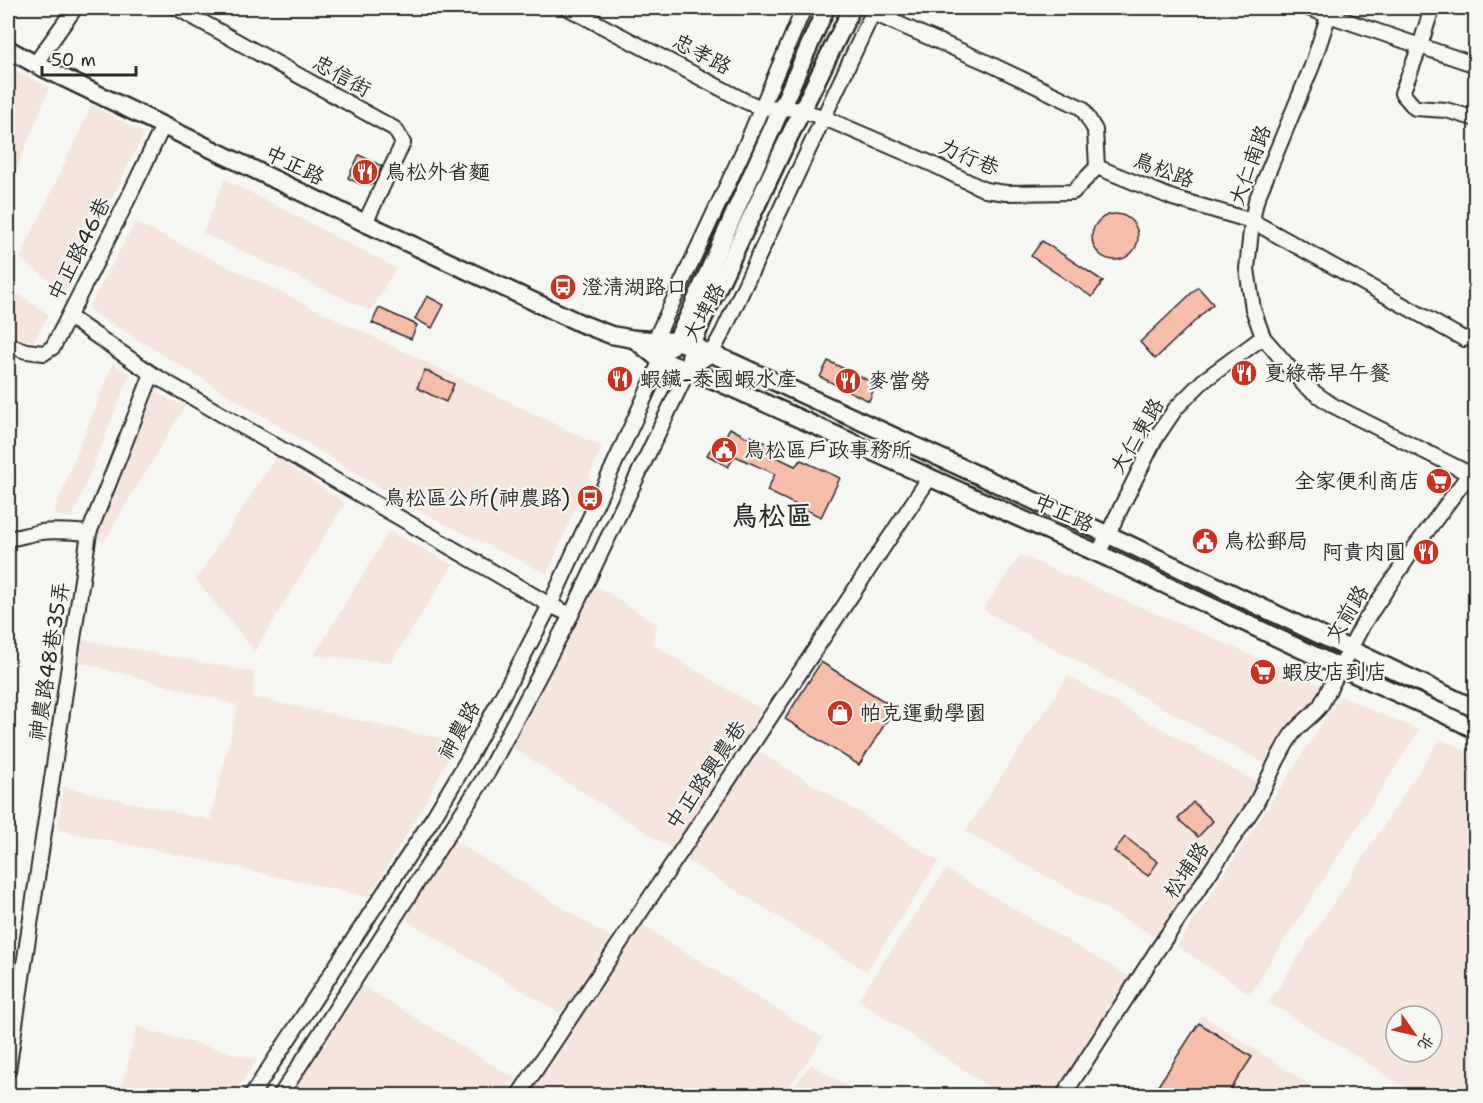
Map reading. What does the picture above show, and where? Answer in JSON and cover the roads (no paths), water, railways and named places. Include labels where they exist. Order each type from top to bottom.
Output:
[{"type":"main road","name":"大埤路","points":[[688,370],[684,344],[782,107],[826,8]]},
{"type":"main road","name":"大埤路","points":[[660,360],[684,344],[803,111],[852,8]]},
{"type":"main road","name":"中正路","points":[[8,49],[364,223],[580,323],[611,335],[684,344],[734,363],[1107,534],[1476,709]]},
{"type":"main road","name":"中正路","points":[[634,339],[660,360],[688,370],[930,477],[1476,730]]},
{"type":"street","points":[[35,64],[75,8]]},
{"type":"street","name":"忠信街","points":[[177,8],[395,129],[403,143],[364,223]]},
{"type":"street","name":"忠孝路","points":[[568,8],[761,108],[782,107],[822,117]]},
{"type":"street","name":"大埤路","points":[[660,360],[655,340],[745,147],[804,8]]},
{"type":"street","points":[[1308,8],[1476,65]]},
{"type":"street","points":[[1432,8],[1402,93],[1415,108],[1446,110],[1476,119]]},
{"type":"street","points":[[874,10],[1082,108],[1095,130],[1097,167]]},
{"type":"street","name":"大埤路","points":[[688,370],[711,354],[723,332],[874,10]]},
{"type":"street","name":"大仁南路","points":[[1329,14],[1311,66],[1256,201],[1247,269],[1253,309],[1263,337],[1305,386],[1332,405],[1473,472]]},
{"type":"street","name":"力行巷","points":[[822,117],[932,164],[985,190],[1006,193],[1073,192],[1097,167]]},
{"type":"street","name":"中正路46巷","points":[[8,345],[26,351],[44,353],[53,347],[163,126]]},
{"type":"street","name":"鳥松路","points":[[1097,167],[1173,198],[1252,221],[1464,339],[1476,336]]},
{"type":"street","points":[[69,317],[152,374],[571,615]]},
{"type":"street","name":"大仁東路","points":[[1098,554],[1155,439],[1176,408],[1203,381],[1263,337]]},
{"type":"street","name":"神農路","points":[[251,1095],[433,818],[467,761],[550,604],[660,360]]},
{"type":"street","points":[[280,1095],[488,772],[571,615],[688,370]]},
{"type":"street","name":"神農路48巷35弄","points":[[8,1071],[89,533],[152,374]]},
{"type":"street","name":"文前路","points":[[1341,668],[1363,624],[1415,547],[1473,472]]},
{"type":"street","name":"中正路興農巷","points":[[518,1095],[930,477]]},
{"type":"street","points":[[8,538],[49,532],[89,533]]},
{"type":"street","name":"松埔路","points":[[1063,1095],[1254,807],[1263,792],[1268,776],[1291,736],[1302,722],[1321,705],[1341,668]]},
{"type":"street","points":[[345,953],[364,966]]},
{"type":"place","name":"鳥松外省麵","points":[[365,172]]},
{"type":"place","name":"澄清湖路口","points":[[563,287]]},
{"type":"place","name":"夏綠蒂早午餐","points":[[1244,373]]},
{"type":"place","name":"蝦鑶-泰國蝦水產","points":[[620,379]]},
{"type":"place","name":"麥當勞","points":[[848,381]]},
{"type":"place","name":"鳥松區戶政事務所","points":[[724,450]]},
{"type":"place","name":"全家便利商店","points":[[1439,481]]},
{"type":"place","name":"鳥松區公所(神農路)","points":[[590,498]]},
{"type":"place","name":"鳥松郵局","points":[[1205,541]]},
{"type":"place","name":"阿貴肉圓","points":[[1426,552]]},
{"type":"place","name":"蝦皮店到店","points":[[1263,672]]},
{"type":"place","name":"帕克運動學園","points":[[840,713]]},
{"type":"district","name":"鳥松區","points":[[772,515]]}]
